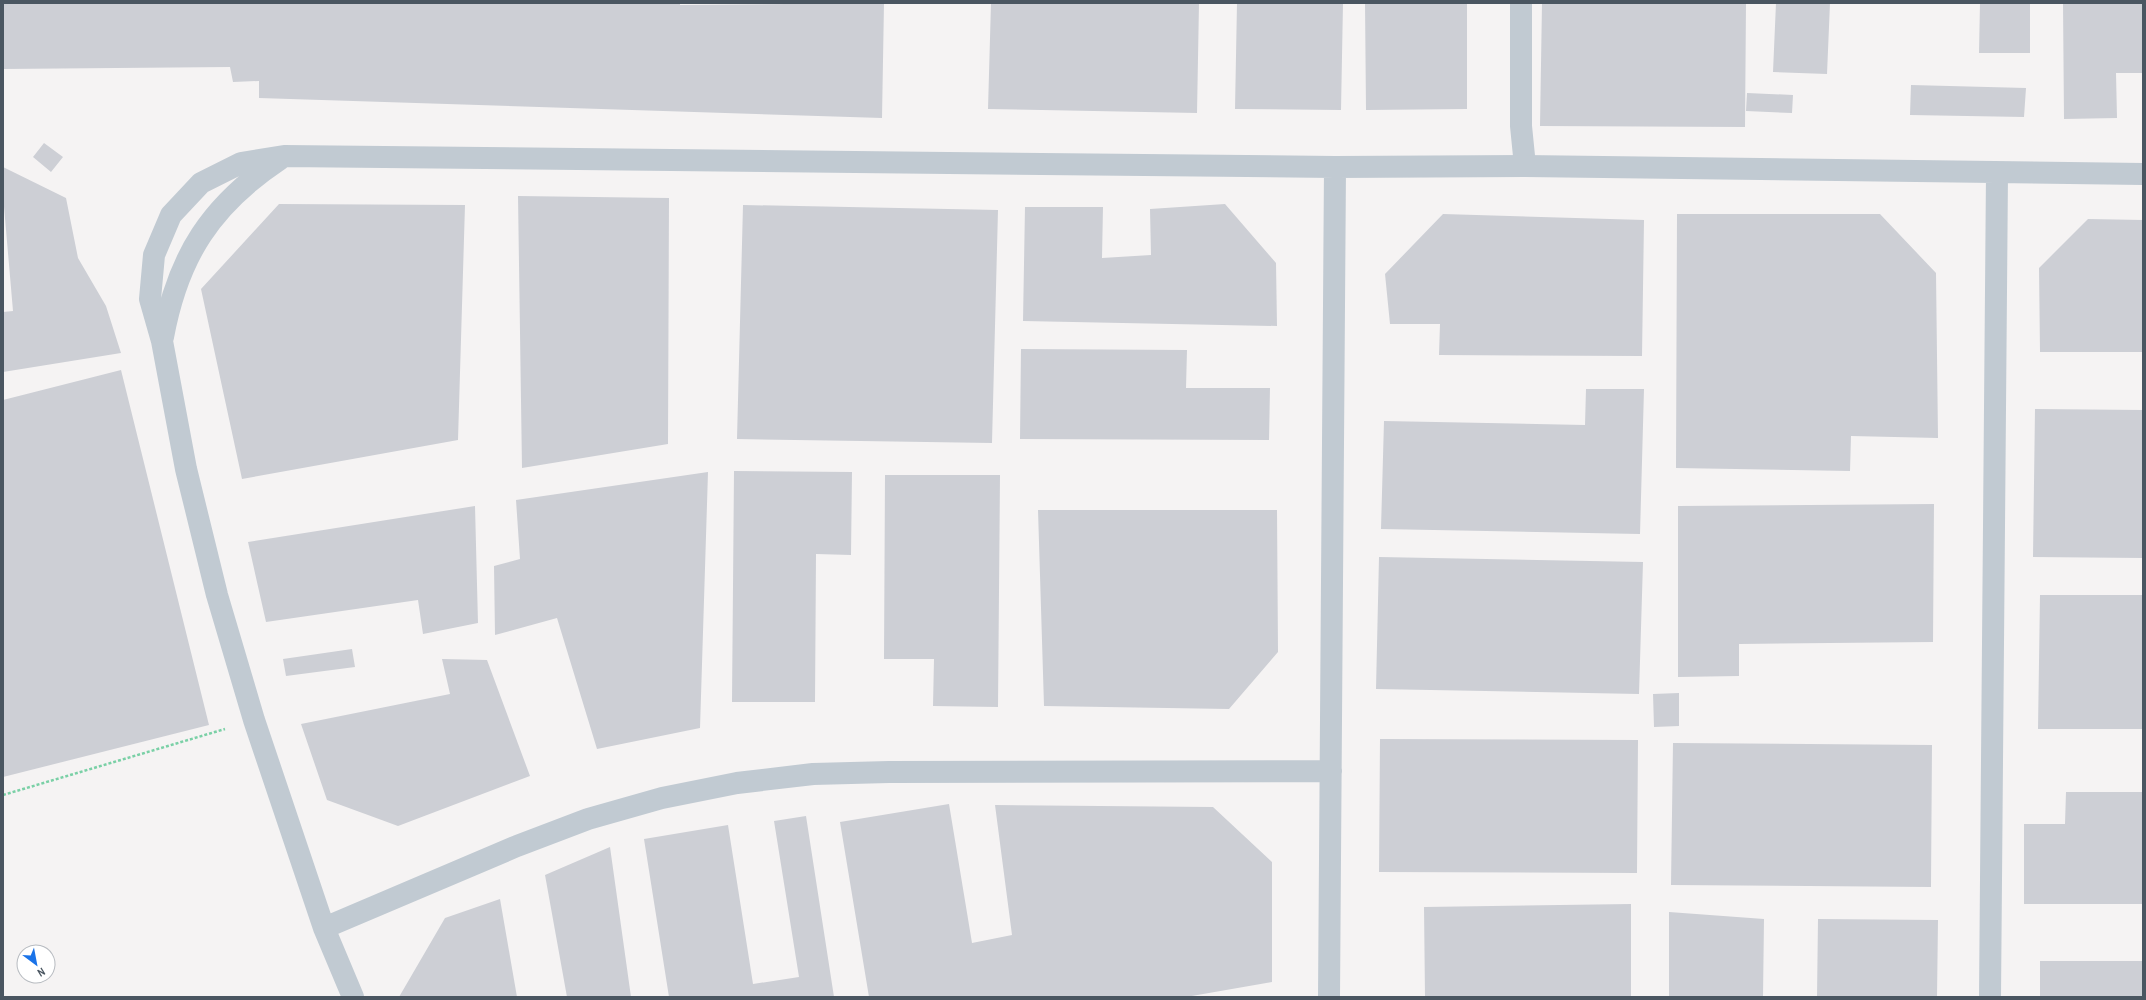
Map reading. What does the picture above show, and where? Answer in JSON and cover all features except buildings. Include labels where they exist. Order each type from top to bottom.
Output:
[{"type":"street","points":[[1521,3],[1521,126],[1524,166]]},
{"type":"street","points":[[162,341],[172,296],[182,268],[201,234],[224,204],[252,178],[284,156]]},
{"type":"street","points":[[353,997],[324,928],[254,720],[217,595],[186,469],[162,341],[150,299],[154,255],[171,215],[201,183],[240,163],[284,156],[1335,167],[1524,166],[2143,174]]},
{"type":"street","points":[[1329,997],[1335,167]]},
{"type":"street","points":[[1990,997],[1997,173]]},
{"type":"street","points":[[324,928],[517,846],[588,819],[662,798],[737,783],[813,774],[889,772],[1331,771]]},
{"type":"path","points":[[3,795],[254,720]]}]
